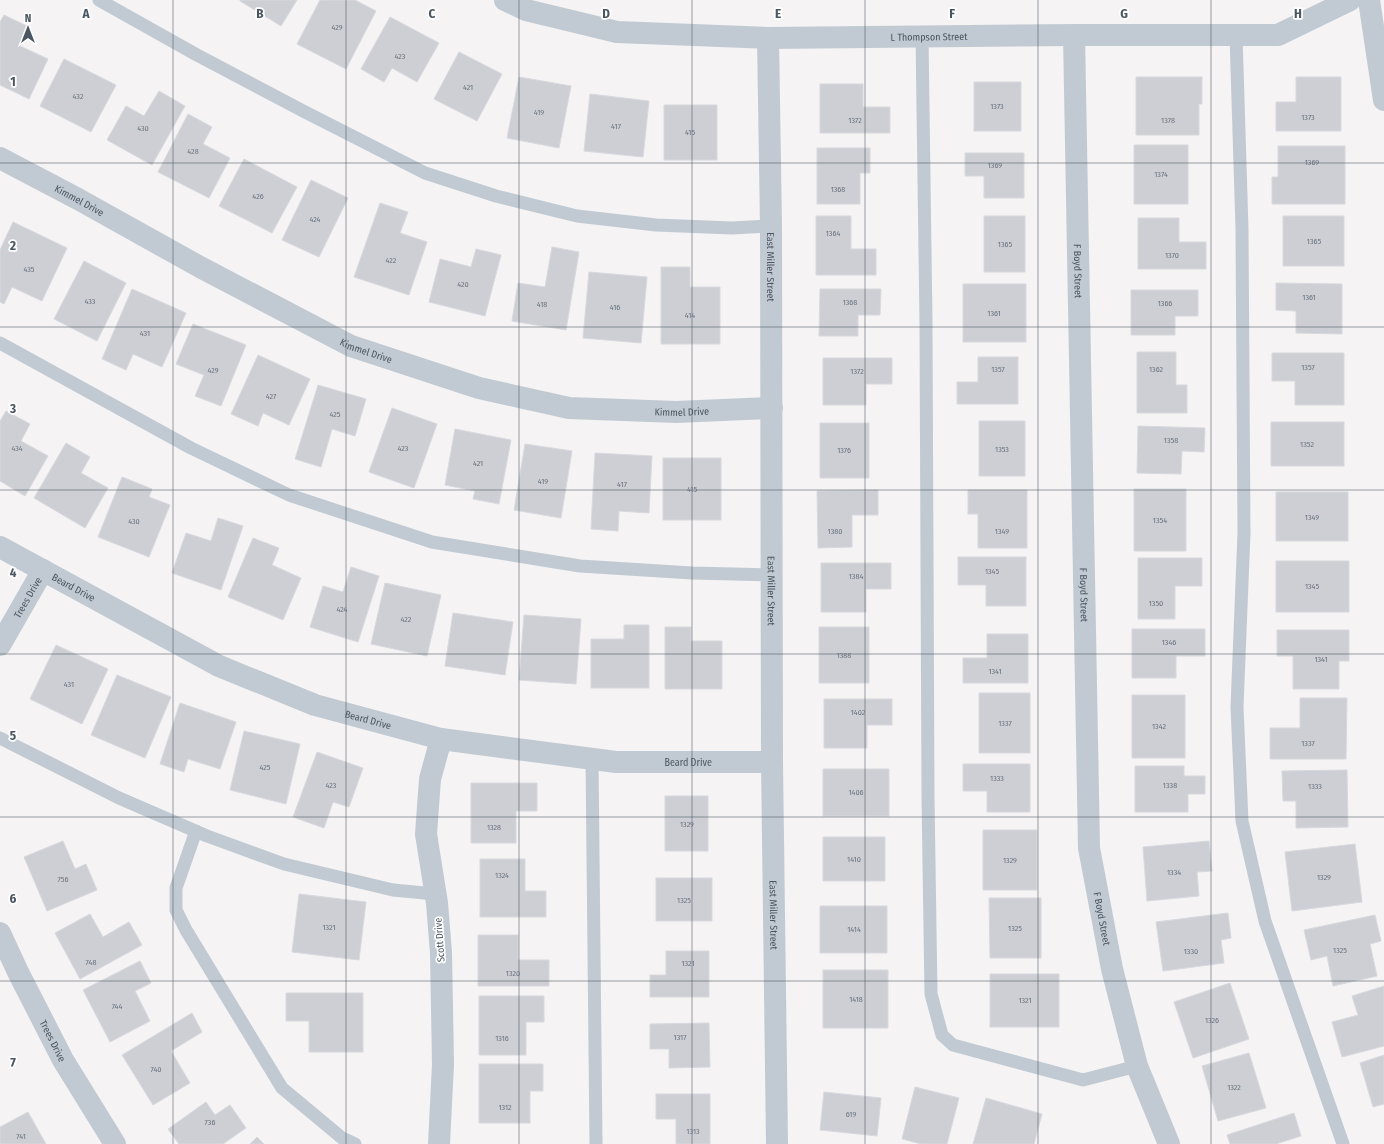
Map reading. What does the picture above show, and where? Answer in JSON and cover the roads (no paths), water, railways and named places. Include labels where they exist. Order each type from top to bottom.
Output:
[{"type":"street","name":"L Thompson Street","points":[[505,0],[526,10],[617,32],[768,38],[1278,35],[1350,0]]},
{"type":"street","points":[[1369,0],[1384,100]]},
{"type":"street","name":"F Boyd Street","points":[[1074,35],[1090,848],[1112,969],[1137,1066],[1169,1144]]},
{"type":"street","name":"East Miller Street","points":[[768,38],[771,226],[772,762],[777,1144]]},
{"type":"street","name":"Kimmel Drive","points":[[0,158],[78,199],[200,267],[351,346],[472,385],[569,408],[676,412],[772,408]]},
{"type":"street","name":"Beard Drive","points":[[0,547],[219,666],[315,704],[441,739],[592,759],[616,762],[772,762]]},
{"type":"street","name":"Trees Drive","points":[[0,645],[43,570]]},
{"type":"street","name":"Scott Drive","points":[[438,1144],[443,1064],[441,953],[435,894],[426,834],[430,779],[441,739]]},
{"type":"street","name":"Trees Drive","points":[[0,933],[18,972],[63,1060],[115,1144]]},
{"type":"lane","points":[[99,0],[300,110],[425,173],[496,196],[577,216],[656,225],[732,228],[771,226]]},
{"type":"lane","points":[[1236,35],[1242,229],[1244,533],[1237,707],[1242,821],[1266,921],[1343,1144]]},
{"type":"lane","points":[[922,36],[926,331],[928,797],[931,994],[942,1034],[953,1045],[1083,1080],[1137,1066]]},
{"type":"lane","points":[[0,343],[191,448],[288,495],[432,542],[580,566],[692,573],[772,575]]},
{"type":"lane","points":[[0,738],[118,798],[196,831],[284,864],[392,890],[435,894]]},
{"type":"lane","points":[[592,759],[596,1144]]},
{"type":"lane","points":[[196,831],[176,888],[176,910],[186,930],[282,1088],[342,1138],[355,1144]]}]
